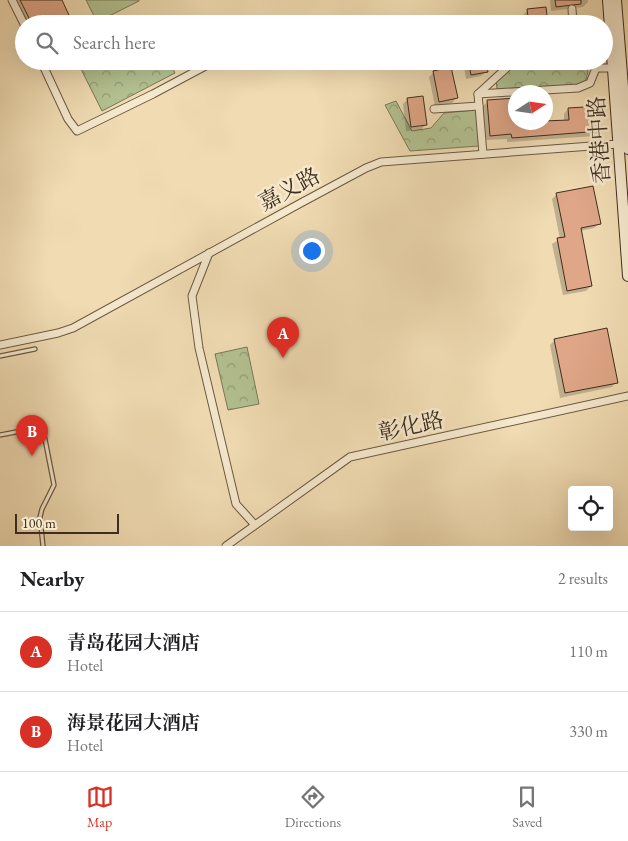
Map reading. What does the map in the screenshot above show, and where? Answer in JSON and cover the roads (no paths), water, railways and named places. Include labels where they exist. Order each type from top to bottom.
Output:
[{"type":"main road","name":"香港中路","points":[[608,0],[610,15]]},
{"type":"main road","name":"香港中路","points":[[616,0],[618,144],[628,276]]},
{"type":"main road","name":"香港中路","points":[[613,38],[628,149]]},
{"type":"street","points":[[12,0],[20,15]]},
{"type":"street","points":[[572,9],[572,15]]},
{"type":"street","points":[[613,67],[617,68]]},
{"type":"street","points":[[45,70],[68,119],[77,131],[197,70]]},
{"type":"street","points":[[478,94],[504,70]]},
{"type":"street","points":[[478,94],[578,88],[590,82],[594,70]]},
{"type":"street","points":[[478,94],[483,154]]},
{"type":"street","points":[[434,110],[479,106]]},
{"type":"street","points":[[618,144],[627,135]]},
{"type":"street","name":"嘉义路","points":[[0,345],[73,328],[376,164],[394,160],[618,144]]},
{"type":"street","points":[[209,253],[192,296],[199,348],[236,504],[255,525]]},
{"type":"street","name":"彰化路","points":[[226,546],[350,457],[628,396]]},
{"type":"lane","points":[[0,356],[35,349]]},
{"type":"lane","points":[[0,435],[37,428],[44,434],[54,485],[42,509],[40,518],[43,546]]},
{"type":"place","name":"青岛花园大酒店","points":[[283,358]]},
{"type":"place","name":"海景花园大酒店","points":[[32,456]]}]
